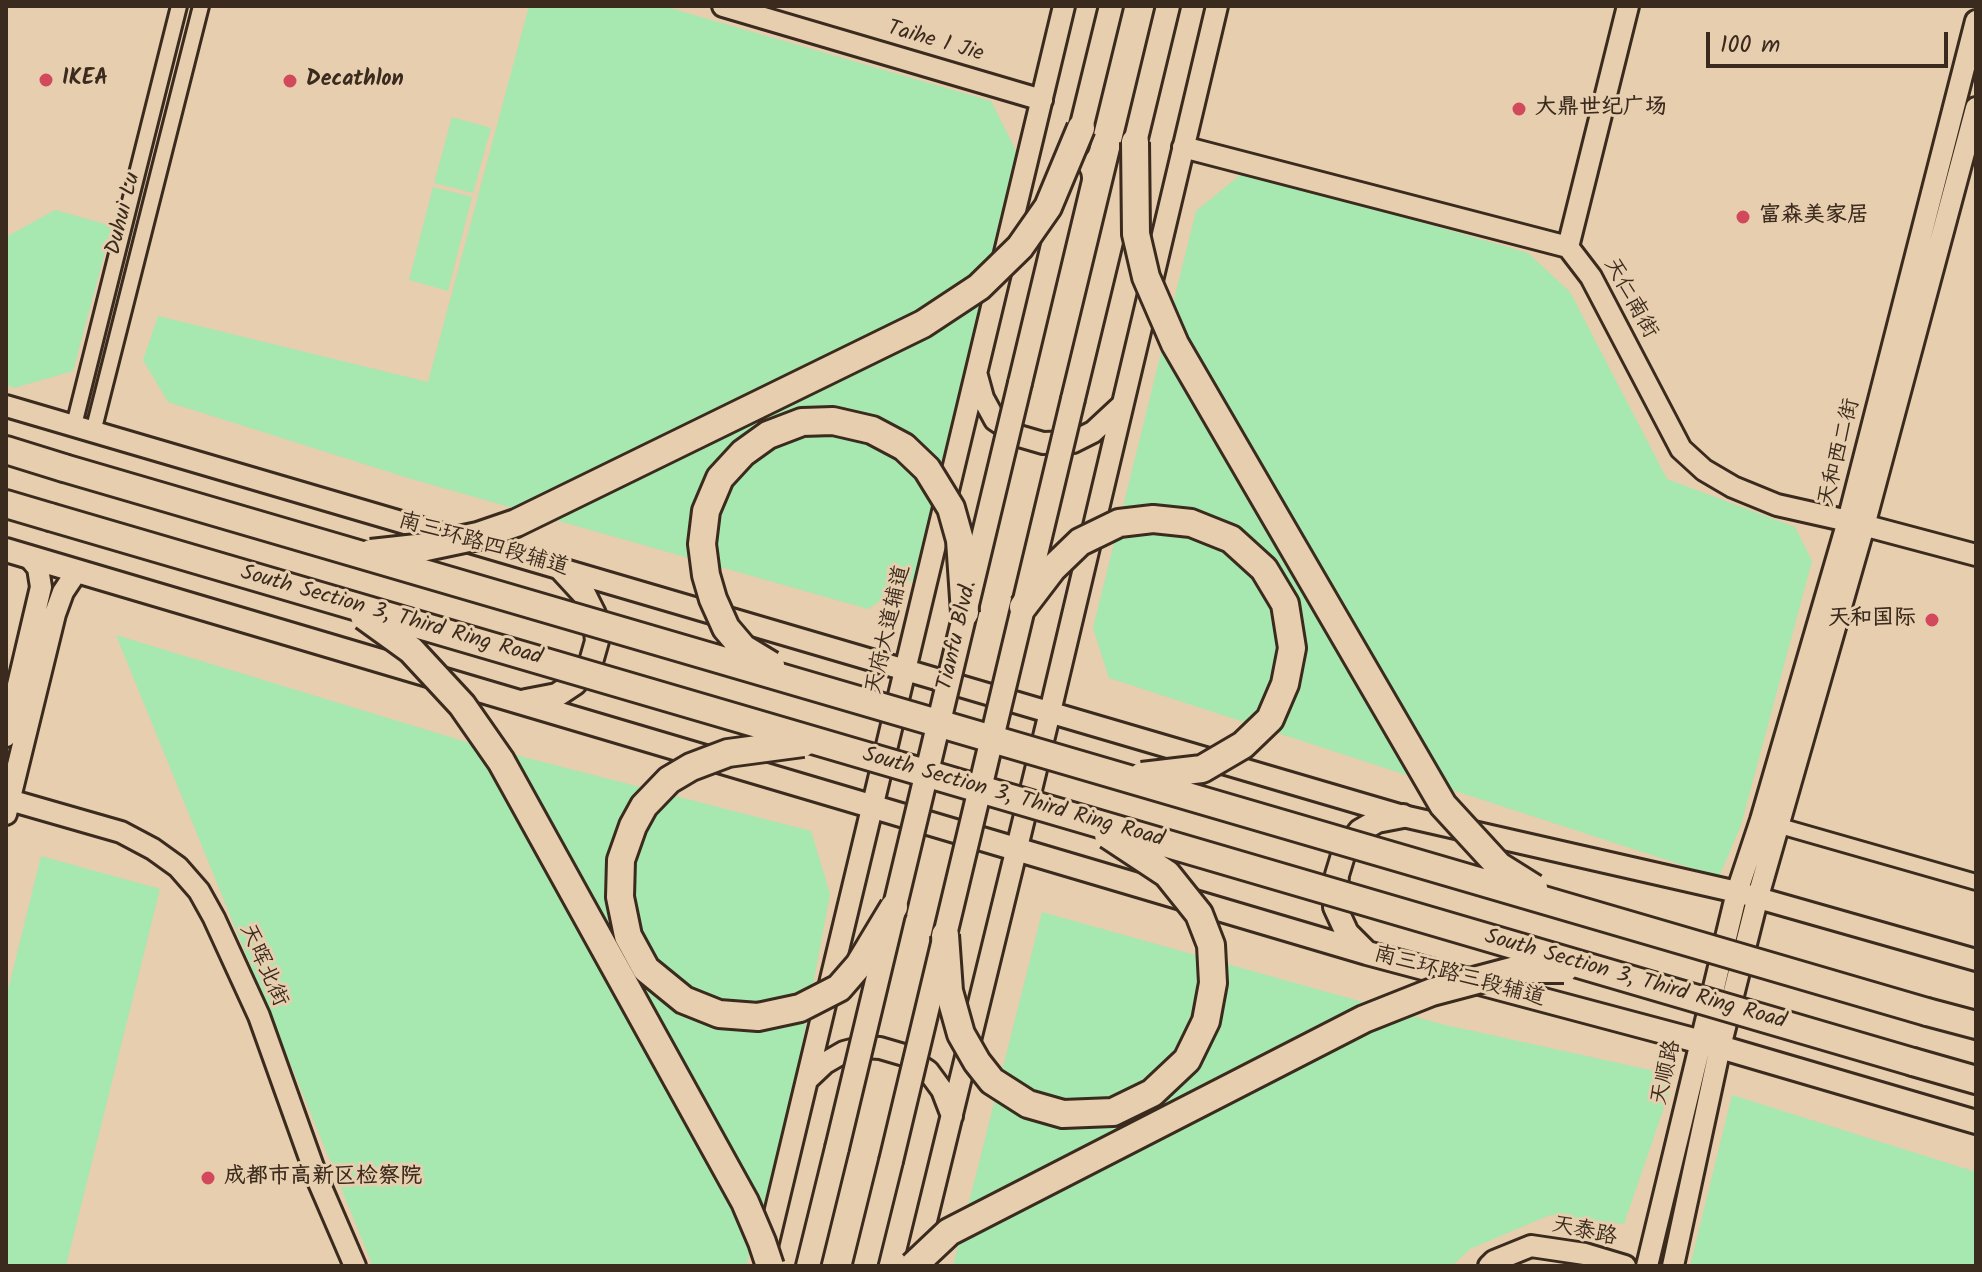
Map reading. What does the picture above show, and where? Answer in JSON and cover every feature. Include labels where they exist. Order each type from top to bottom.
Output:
[{"type":"highway","points":[[359,554],[426,547],[478,536],[516,523],[923,324],[979,287],[1020,247],[1048,207],[1081,128]]},
{"type":"highway","points":[[1135,142],[1136,234],[1146,277],[1175,344],[1443,805],[1499,866],[1561,905]]},
{"type":"highway","points":[[795,681],[743,648],[726,628],[706,575],[702,544],[706,511],[720,478],[743,453],[768,435],[802,422],[833,421],[872,430],[904,447],[927,469],[951,508],[960,540],[965,613]]},
{"type":"highway","points":[[6,450],[1976,1025]]},
{"type":"highway","name":"South Section 3, Third Ring Road","points":[[6,504],[1976,1080]]},
{"type":"highway","points":[[1023,607],[1052,569],[1080,542],[1119,523],[1153,519],[1191,523],[1231,539],[1264,569],[1285,604],[1292,648],[1285,684],[1270,719],[1243,745],[1202,769],[1123,777]]},
{"type":"highway","points":[[348,605],[411,650],[462,705],[501,761],[745,1202],[770,1266]]},
{"type":"highway","points":[[817,742],[728,753],[691,767],[660,788],[644,806],[633,826],[621,860],[620,897],[628,936],[646,969],[684,1000],[719,1014],[758,1017],[800,1008],[839,988],[859,965],[894,907]]},
{"type":"highway","points":[[945,935],[949,991],[961,1034],[992,1081],[1028,1104],[1063,1114],[1113,1112],[1152,1093],[1187,1060],[1206,1021],[1213,983],[1211,945],[1199,914],[1167,874],[1085,820]]},
{"type":"highway","points":[[914,1266],[949,1232],[1364,1019],[1432,992],[1519,969],[1593,969]]},
{"type":"main road","name":"Tianfu Blvd.","points":[[808,1266],[1111,6]]},
{"type":"main road","points":[[865,1266],[1168,6]]},
{"type":"main road","name":"南三环路三段辅道","points":[[17,553],[1367,953],[1710,1044],[1976,1122]]},
{"type":"main road","points":[[521,702],[557,695],[575,683],[591,662],[597,641],[594,614],[584,594],[561,569]]},
{"type":"main road","points":[[1367,953],[1347,933],[1335,907],[1337,875],[1344,852],[1360,831],[1377,821],[1403,816]]},
{"type":"street","name":"Duhui Lu","points":[[83,429],[179,6]]},
{"type":"street","name":"Duhui Lu","points":[[83,429],[201,6]]},
{"type":"street","name":"Taihe 1 Jie","points":[[723,6],[1042,100]]},
{"type":"street","name":"天府大道辅道","points":[[762,1266],[1064,6]]},
{"type":"street","points":[[914,1266],[1050,712],[1217,6]]},
{"type":"street","points":[[1183,147],[1568,247],[1628,6]]},
{"type":"street","name":"天和西二街","points":[[1856,523],[1976,21]]},
{"type":"street","name":"天和西二街","points":[[1757,900],[1770,823],[1976,108]]},
{"type":"street","name":"天仁南街","points":[[1568,247],[1591,277],[1681,449],[1704,470],[1733,487],[1777,505],[1976,555]]},
{"type":"street","points":[[976,372],[983,398],[995,420],[1019,436],[1043,443],[1073,442],[1093,432],[1122,406]]},
{"type":"street","name":"南三环路四段辅道","points":[[6,406],[1050,712]]},
{"type":"street","points":[[6,736],[41,587],[38,568],[17,553]]},
{"type":"street","points":[[7,804],[55,614],[63,592],[77,571]]},
{"type":"street","points":[[1050,712],[1403,816],[1737,892],[1976,960]]},
{"type":"street","name":"天晖北街","points":[[7,804],[121,832],[178,867],[199,891],[259,1016],[317,1178],[355,1266]]},
{"type":"street","points":[[1770,823],[1976,882]]},
{"type":"street","name":"天和西二街","points":[[1737,892],[1770,823]]},
{"type":"street","name":"天顺路","points":[[1673,1266],[1737,892]]},
{"type":"street","name":"天顺路","points":[[1647,1266],[1710,1044],[1757,900]]},
{"type":"street","points":[[806,1081],[825,1063],[844,1052],[863,1047],[880,1048],[904,1055],[928,1071],[942,1090],[952,1116]]},
{"type":"street","name":"天泰路","points":[[1489,1266],[1531,1246],[1585,1254],[1625,1266]]},
{"type":"green space","points":[[529,6],[663,6],[991,101],[1016,151],[957,415],[915,578],[868,609],[408,478],[168,402],[143,360],[158,316],[428,382]]},
{"type":"green space","points":[[452,117],[491,128],[473,193],[434,183]]},
{"type":"green space","points":[[1245,171],[1528,253],[1570,292],[1667,479],[1795,527],[1812,561],[1741,825],[1719,877],[1109,678],[1093,628],[1196,211]]},
{"type":"green space","points":[[433,187],[472,197],[448,291],[409,280]]},
{"type":"green space","points":[[55,210],[112,226],[73,371],[14,388],[6,384],[6,237]]},
{"type":"green space","points":[[116,635],[473,744],[811,831],[830,894],[783,1146],[746,1266],[372,1264]]},
{"type":"green space","points":[[41,856],[160,889],[66,1266],[6,1266],[6,998]]},
{"type":"green space","points":[[1042,912],[1441,1024],[1659,1072],[1669,1093],[1624,1224],[1550,1215],[1470,1249],[1452,1266],[953,1266]]},
{"type":"green space","points":[[1732,1095],[1976,1172],[1976,1266],[1690,1266]]},
{"type":"place","name":"IKEA","points":[[46,80]]},
{"type":"place","name":"Decathlon","points":[[290,81]]},
{"type":"place","name":"大鼎世纪广场","points":[[1519,109]]},
{"type":"place","name":"富森美家居","points":[[1743,217]]},
{"type":"place","name":"天和国际","points":[[1932,620]]},
{"type":"place","name":"成都市高新区检察院","points":[[208,1178]]}]
